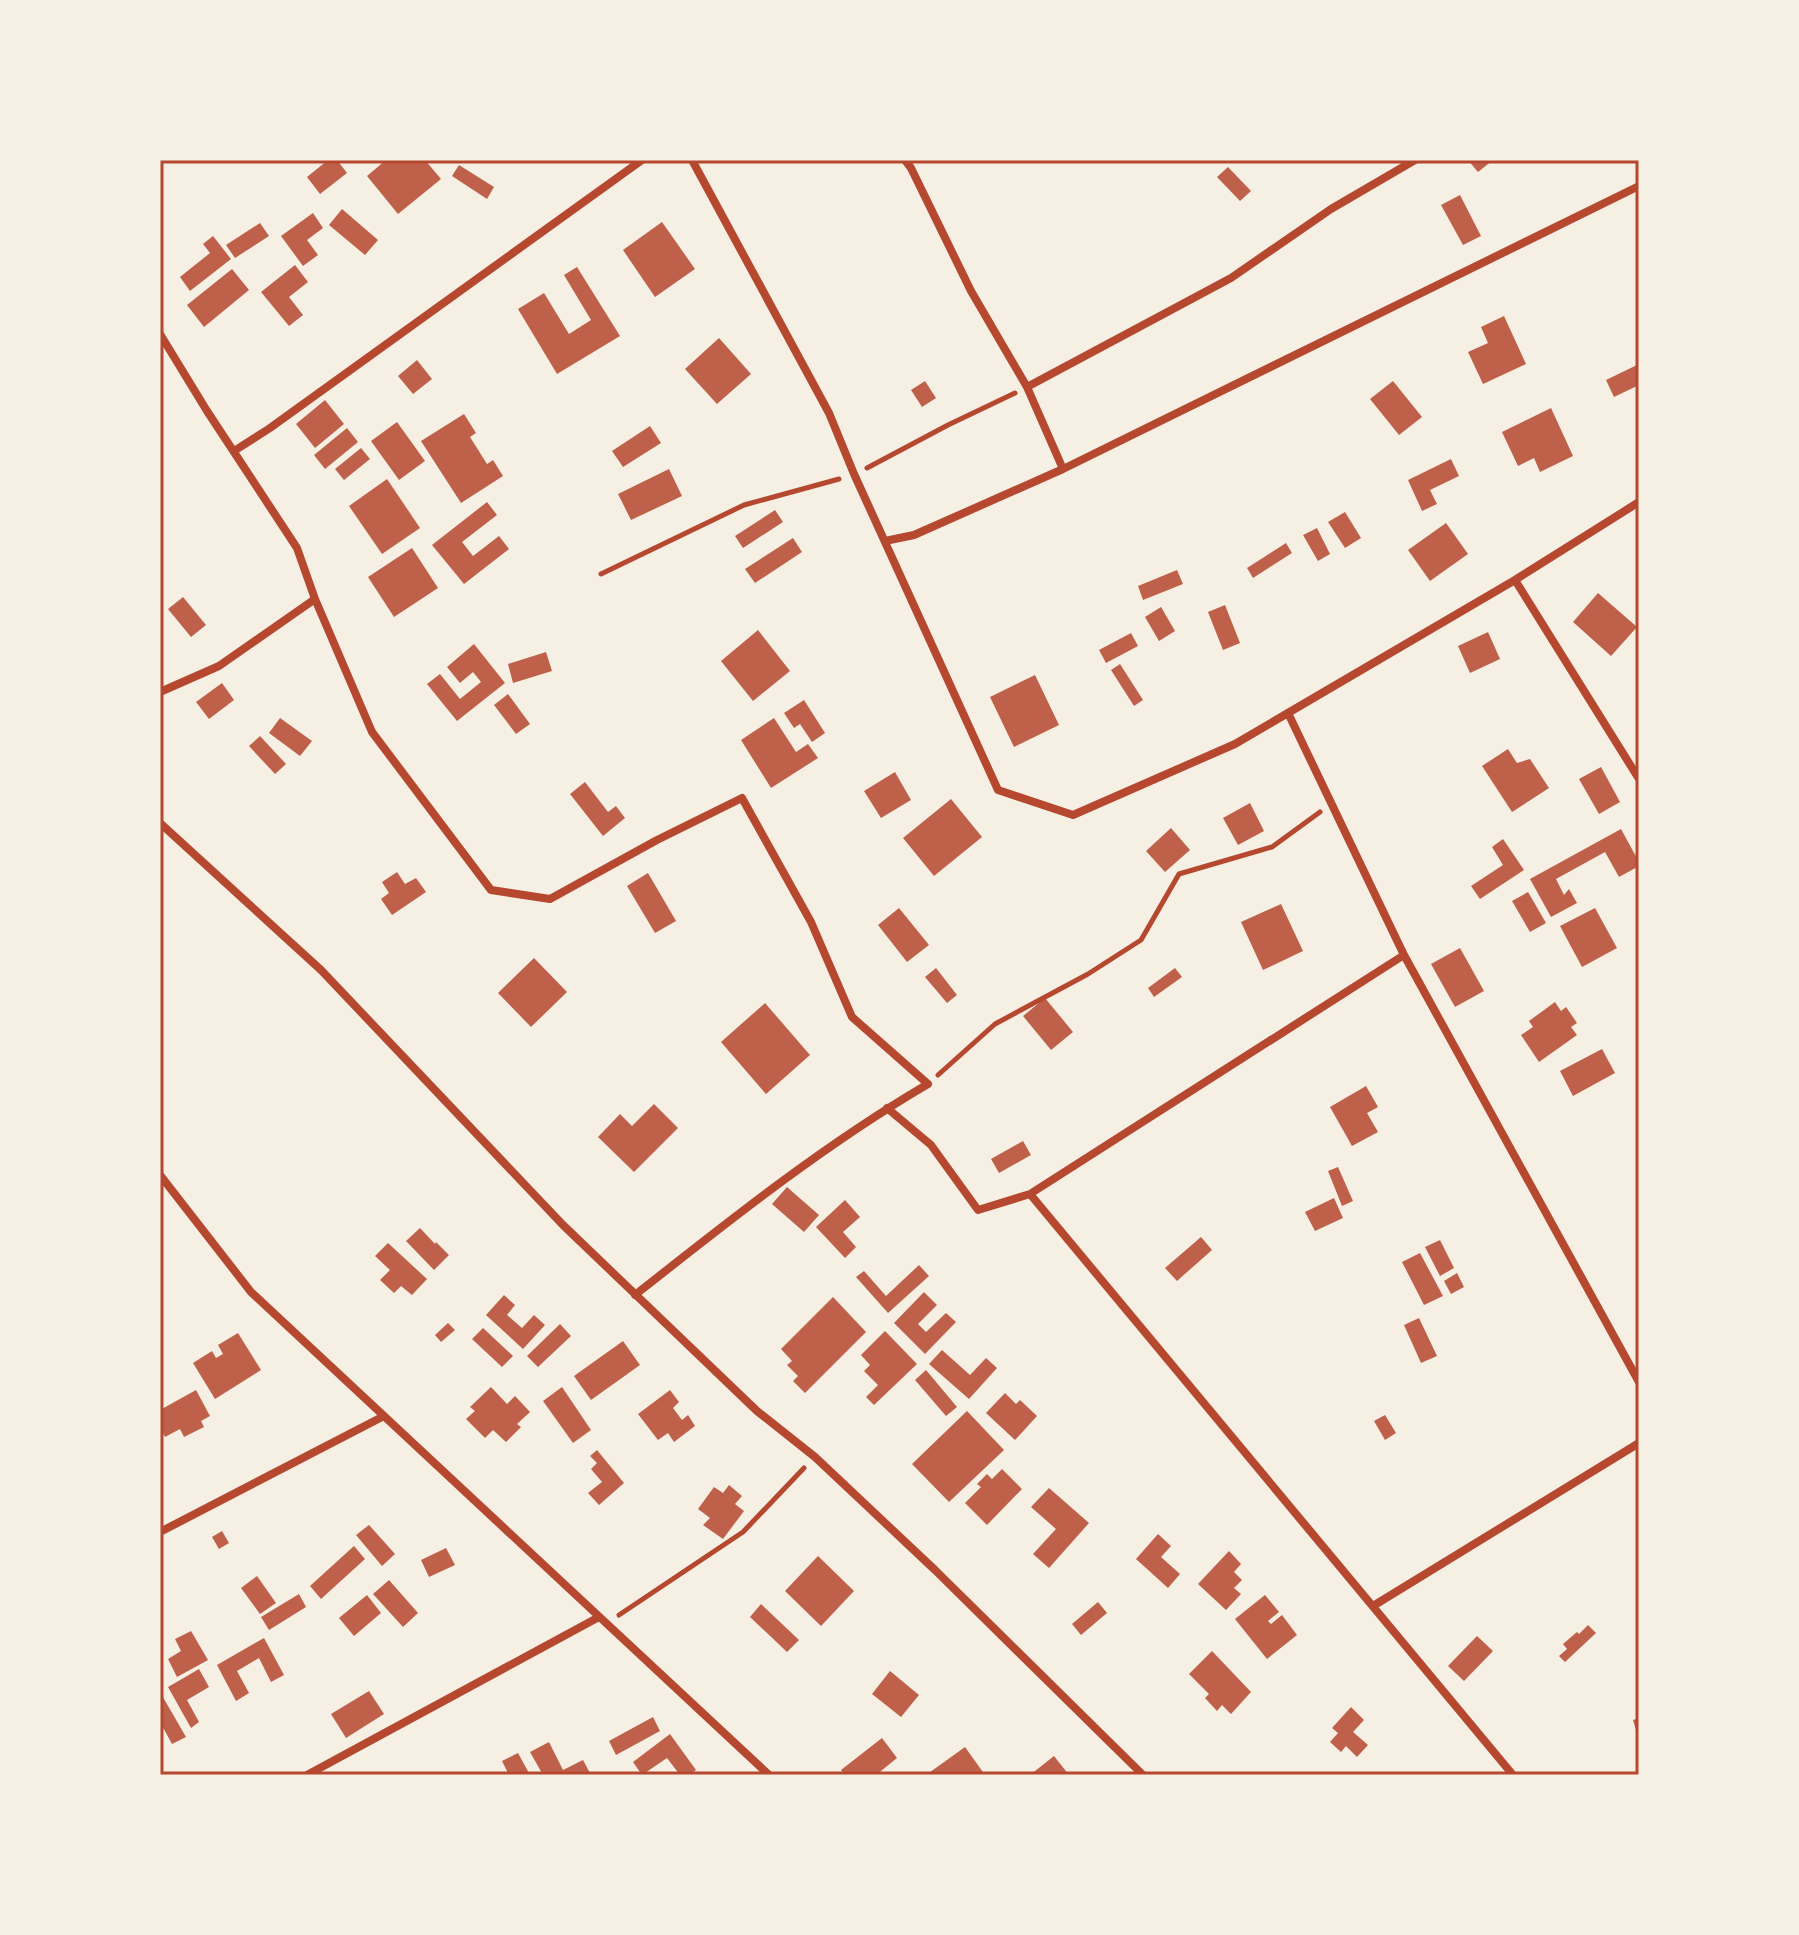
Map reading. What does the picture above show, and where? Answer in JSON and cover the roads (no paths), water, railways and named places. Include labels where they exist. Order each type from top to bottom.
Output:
[{"type":"street","points":[[234,451],[642,160]]},
{"type":"street","points":[[692,160],[829,413],[998,790],[1073,815],[1235,744],[1515,580],[1639,502]]},
{"type":"street","points":[[905,160],[971,291],[1027,387],[1063,469]]},
{"type":"street","points":[[1027,387],[1231,278],[1331,209],[1415,160]]},
{"type":"street","points":[[885,541],[914,535],[1063,469],[1639,186]]},
{"type":"street","points":[[160,334],[297,548],[315,599],[372,732],[491,890],[550,899],[657,840],[742,798],[811,922],[852,1017],[928,1084],[887,1108],[759,1197],[635,1295]]},
{"type":"street","points":[[1515,580],[1639,779]]},
{"type":"street","points":[[160,692],[219,666],[315,599]]},
{"type":"street","points":[[1288,713],[1404,955],[1639,1382]]},
{"type":"street","points":[[160,823],[321,970],[563,1225],[635,1295],[757,1411],[815,1457],[935,1570],[1143,1775]]},
{"type":"street","points":[[887,1108],[931,1145],[978,1210],[1030,1194],[1404,955]]},
{"type":"street","points":[[160,1175],[251,1292],[769,1775]]},
{"type":"street","points":[[1030,1194],[1513,1775]]},
{"type":"street","points":[[160,1532],[384,1416]]},
{"type":"street","points":[[1373,1606],[1639,1443]]},
{"type":"street","points":[[307,1775],[599,1617]]}]
